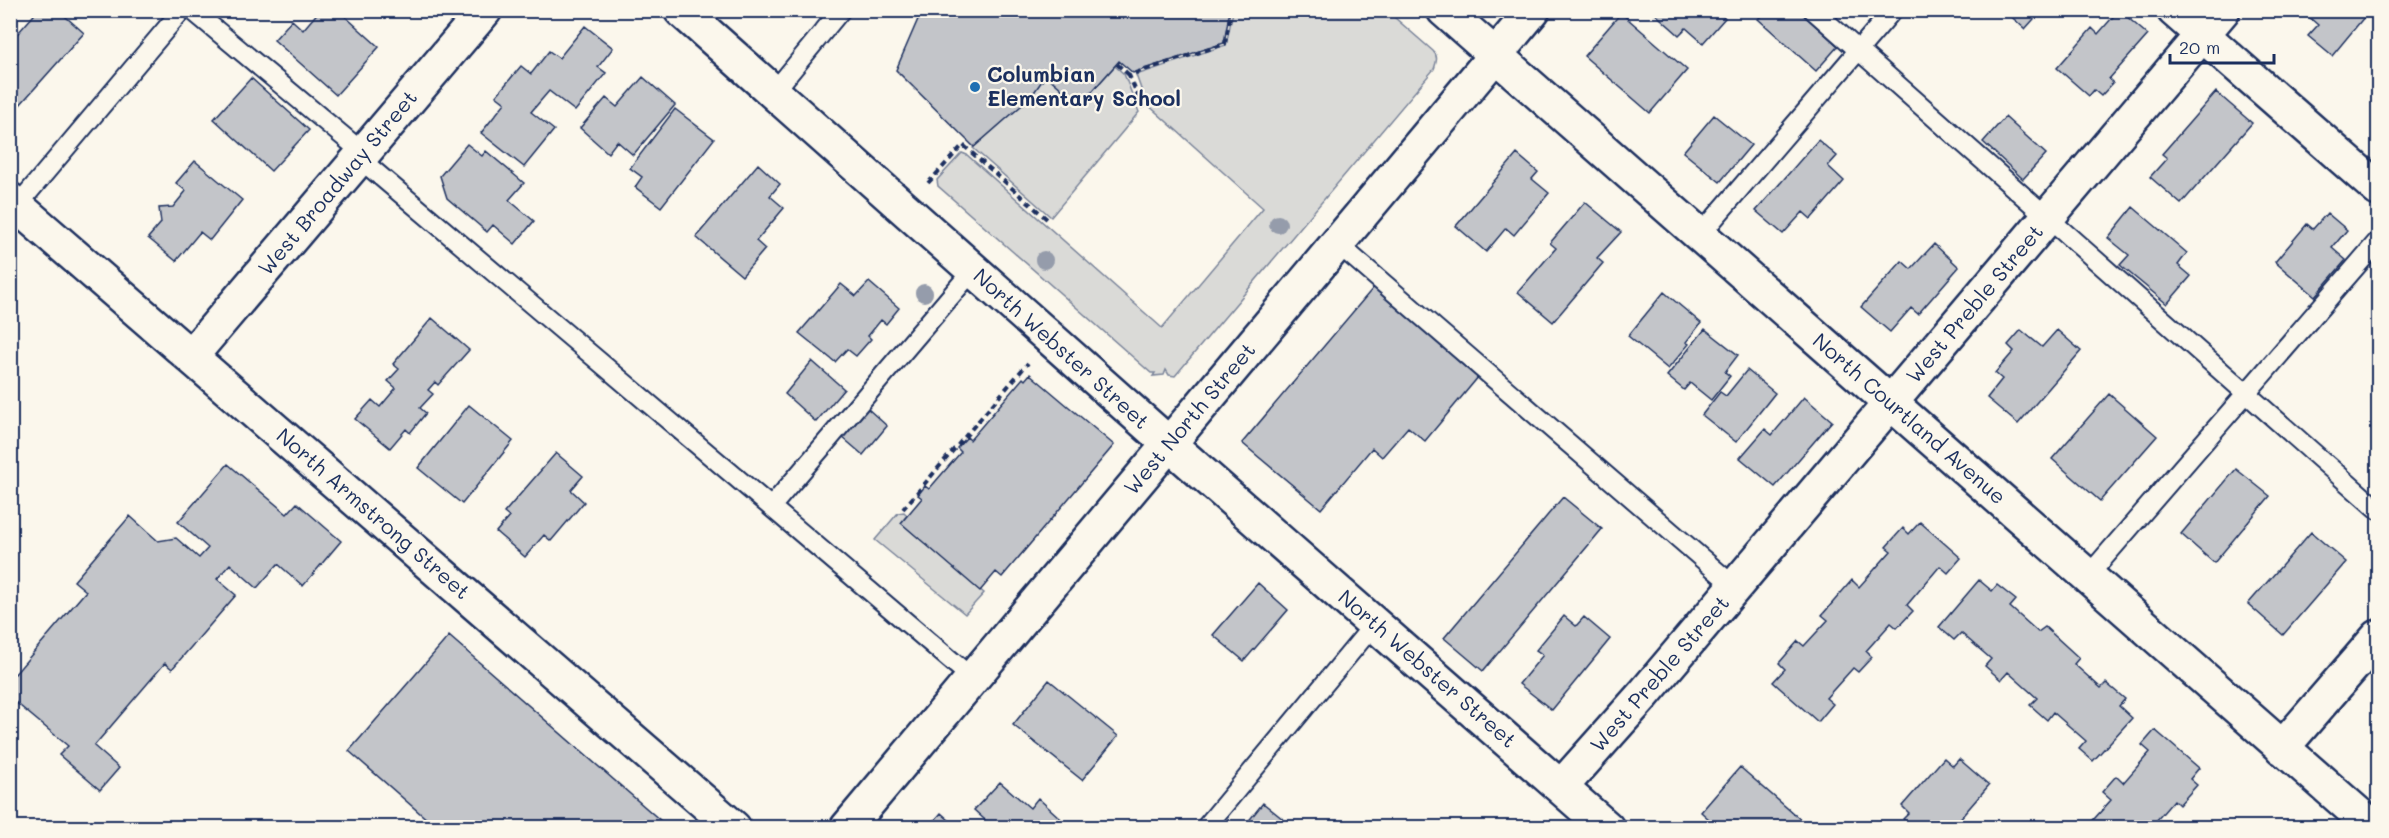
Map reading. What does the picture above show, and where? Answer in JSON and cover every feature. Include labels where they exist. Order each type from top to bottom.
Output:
[{"type":"street","name":"West Broadway Street","points":[[191,356],[485,10]]},
{"type":"street","name":"North Webster Street","points":[[681,10],[1169,444],[1607,828]]},
{"type":"street","name":"North Courtland Avenue","points":[[1444,10],[2374,828]]},
{"type":"street","name":"West North Street","points":[[847,828],[1533,10]]},
{"type":"street","points":[[2174,10],[2379,189]]},
{"type":"street","name":"West Preble Street","points":[[1561,787],[1736,587],[2223,10]]},
{"type":"street","name":"North Armstrong Street","points":[[14,203],[734,828]]},
{"type":"street","points":[[2282,748],[2379,637]]},
{"type":"lane","points":[[14,203],[182,10]]},
{"type":"lane","points":[[192,10],[356,147],[360,159],[973,679]]},
{"type":"lane","points":[[773,93],[841,10]]},
{"type":"lane","points":[[1813,10],[2379,510]]},
{"type":"lane","points":[[1700,235],[1893,10]]},
{"type":"lane","points":[[2088,576],[2379,241]]},
{"type":"lane","points":[[1338,244],[1736,587]]},
{"type":"lane","points":[[771,507],[973,270]]},
{"type":"lane","points":[[1205,828],[1375,623]]},
{"type":"path","points":[[1129,75],[1225,44],[1231,10]]},
{"type":"path","points":[[1117,64],[1129,75],[1143,108]]},
{"type":"path","points":[[928,183],[963,145],[1048,220]]},
{"type":"path","points":[[903,509],[1029,363]]},
{"type":"shaded area","points":[[1233,11],[1387,11],[1433,51],[1436,62],[1434,69],[1175,376],[1169,375],[1166,370],[1164,375],[1153,376],[1155,373],[1151,373],[938,186],[937,180],[962,153],[967,155],[1162,328],[1263,208],[1146,103],[1136,75],[1226,45]]},
{"type":"shaded area","points":[[1115,66],[1124,74],[1139,112],[1051,217],[973,148],[1030,98],[1046,75],[1080,105]]},
{"type":"shaded area","points":[[904,512],[907,515],[901,523],[984,593],[965,614],[875,540],[898,513]]},
{"type":"building","points":[[30,10],[58,10],[84,33],[10,116],[10,42],[34,15]]},
{"type":"building","points":[[320,10],[338,10],[379,47],[336,95],[274,40],[292,20],[303,30]]},
{"type":"building","name":"Columbian Elementary School","points":[[922,10],[1230,10],[1224,43],[1133,73],[1119,61],[1080,105],[1046,75],[1030,98],[974,147],[896,70]]},
{"type":"building","points":[[1651,10],[1717,10],[1725,18],[1703,43],[1686,28],[1679,35]]},
{"type":"building","points":[[1758,10],[1798,10],[1838,46],[1816,71],[1758,19],[1763,14]]},
{"type":"building","points":[[2004,10],[2042,10],[2025,29]]},
{"type":"building","points":[[2119,10],[2148,35],[2109,79],[2113,83],[2101,96],[2094,90],[2089,96],[2057,68],[2092,28],[2098,34]]},
{"type":"building","points":[[2317,10],[2370,10],[2332,56],[2308,36],[2318,25],[2310,18]]},
{"type":"building","points":[[1621,13],[1687,70],[1650,113],[1584,56]]},
{"type":"building","points":[[585,26],[613,48],[598,67],[606,73],[575,111],[549,91],[531,112],[554,130],[524,167],[481,133],[505,103],[496,96],[521,66],[531,74],[549,51],[559,58]]},
{"type":"building","points":[[643,77],[675,105],[633,155],[617,141],[608,153],[580,128],[606,98],[617,107]]},
{"type":"building","points":[[251,78],[309,130],[271,171],[214,119]]},
{"type":"building","points":[[2216,92],[2252,123],[2181,204],[2150,177],[2167,158],[2162,154]]},
{"type":"building","points":[[675,109],[714,139],[661,207],[635,187],[642,177],[630,168]]},
{"type":"building","points":[[1714,115],[1751,145],[1720,182],[1683,152]]},
{"type":"building","points":[[2005,117],[2046,154],[2023,179],[1983,142]]},
{"type":"building","points":[[1818,140],[1837,156],[1828,166],[1844,181],[1811,219],[1803,212],[1783,234],[1756,211]]},
{"type":"building","points":[[467,144],[482,156],[486,151],[524,183],[509,200],[534,221],[515,244],[493,225],[487,232],[447,198],[440,176]]},
{"type":"building","points":[[1517,154],[1538,172],[1532,179],[1549,193],[1514,235],[1506,228],[1486,252],[1456,226]]},
{"type":"building","points":[[195,161],[242,200],[210,240],[200,232],[176,261],[148,238],[161,223],[159,208],[173,207],[186,191],[176,183]]},
{"type":"building","points":[[758,164],[780,184],[770,196],[784,208],[756,241],[765,249],[742,276],[696,237]]},
{"type":"building","points":[[1585,202],[1621,232],[1597,258],[1603,263],[1553,322],[1518,292],[1556,248],[1550,243]]},
{"type":"building","points":[[2133,207],[2187,253],[2178,265],[2191,276],[2167,304],[2120,265],[2129,255],[2108,238]]},
{"type":"building","points":[[2327,213],[2347,230],[2332,248],[2346,260],[2315,296],[2275,262],[2307,224],[2313,229]]},
{"type":"building","points":[[1934,244],[1959,267],[1918,314],[1911,308],[1890,332],[1861,307],[1902,261],[1911,269]]},
{"type":"building","points":[[869,282],[899,308],[886,324],[881,320],[868,336],[871,339],[856,356],[847,349],[835,362],[799,333],[841,284],[856,296]]},
{"type":"building","points":[[1374,287],[1479,376],[1425,441],[1408,427],[1382,457],[1372,448],[1321,509],[1242,443]]},
{"type":"building","points":[[1664,292],[1701,323],[1686,342],[1689,344],[1668,369],[1628,336]]},
{"type":"building","points":[[432,318],[469,350],[438,385],[435,382],[428,390],[433,394],[420,408],[426,413],[410,433],[406,429],[390,448],[355,419],[372,400],[380,407],[396,388],[388,381],[399,369],[393,364]]},
{"type":"building","points":[[1705,329],[1738,355],[1725,372],[1730,376],[1711,400],[1690,383],[1684,390],[1667,376]]},
{"type":"building","points":[[2021,330],[2042,347],[2057,330],[2081,351],[2018,424],[1987,398],[2002,379],[1995,373],[2014,351],[2008,345]]},
{"type":"building","points":[[812,361],[844,389],[816,422],[785,394]]},
{"type":"building","points":[[1747,370],[1775,393],[1736,442],[1702,415],[1720,392],[1726,396]]},
{"type":"building","points":[[1030,374],[1114,445],[1002,577],[996,572],[980,591],[901,523],[922,498],[918,495],[925,486],[929,489],[961,452],[957,448],[967,437],[970,440],[1023,378],[1025,380]]},
{"type":"building","points":[[2109,394],[2157,436],[2100,501],[2052,459]]},
{"type":"building","points":[[1804,397],[1832,421],[1775,487],[1740,458],[1765,429],[1772,435]]},
{"type":"building","points":[[469,405],[513,441],[462,504],[418,468]]},
{"type":"building","points":[[867,408],[887,426],[863,455],[842,437]]},
{"type":"building","points":[[556,453],[583,476],[571,490],[584,502],[551,541],[544,535],[525,557],[496,532],[509,517],[504,513]]},
{"type":"building","points":[[228,464],[287,514],[297,503],[341,541],[303,586],[278,564],[257,588],[230,564],[217,579],[236,595],[172,669],[165,663],[94,746],[119,768],[100,790],[59,755],[68,746],[14,701],[10,705],[10,670],[15,674],[86,591],[74,581],[130,516],[158,541],[176,538],[199,558],[208,548],[178,522]]},
{"type":"building","points":[[2236,469],[2270,496],[2214,563],[2181,534]]},
{"type":"building","points":[[1563,497],[1602,529],[1483,671],[1444,638]]},
{"type":"building","points":[[1920,522],[1961,558],[1948,573],[1940,566],[1907,605],[1913,611],[1897,628],[1891,623],[1866,651],[1872,657],[1858,672],[1853,668],[1826,698],[1833,704],[1818,722],[1773,682],[1785,669],[1779,663],[1798,641],[1804,646],[1828,620],[1822,615],[1852,580],[1859,587],[1891,551],[1886,547],[1903,528],[1909,534]]},
{"type":"building","points":[[2311,532],[2346,562],[2283,635],[2248,604]]},
{"type":"building","points":[[1979,580],[1992,591],[1997,585],[2016,600],[2010,607],[2038,632],[2045,627],[2079,658],[2074,664],[2101,688],[2106,683],[2125,699],[2119,706],[2132,718],[2093,761],[2079,749],[2086,741],[2053,712],[2047,720],[2030,705],[2037,698],[2008,672],[2001,680],[1985,666],[1991,659],[1961,633],[1954,640],[1939,627]]},
{"type":"building","points":[[1258,583],[1288,610],[1244,661],[1213,635]]},
{"type":"building","points":[[1564,616],[1576,626],[1584,617],[1610,639],[1552,710],[1519,684],[1543,655],[1536,650]]},
{"type":"building","points":[[449,636],[669,828],[437,828],[349,751]]},
{"type":"building","points":[[1049,680],[1118,736],[1082,780],[1013,725]]},
{"type":"building","points":[[2155,730],[2199,768],[2190,779],[2197,785],[2179,805],[2174,800],[2150,828],[2086,828],[2111,800],[2102,792],[2116,776],[2123,783],[2150,752],[2142,745]]},
{"type":"building","points":[[1944,758],[1953,766],[1959,759],[1989,785],[1952,828],[1913,828],[1903,819],[1909,813],[1902,806]]},
{"type":"building","points":[[1740,767],[1810,828],[1719,828],[1701,812]]},
{"type":"building","points":[[1000,782],[1030,808],[1038,798],[1071,828],[994,828],[974,810]]},
{"type":"building","points":[[1263,803],[1293,827],[1243,828]]},
{"type":"building","points":[[941,813],[958,828],[928,828]]},
{"type":"place","name":"Columbian Elementary School","points":[[975,87]]}]
